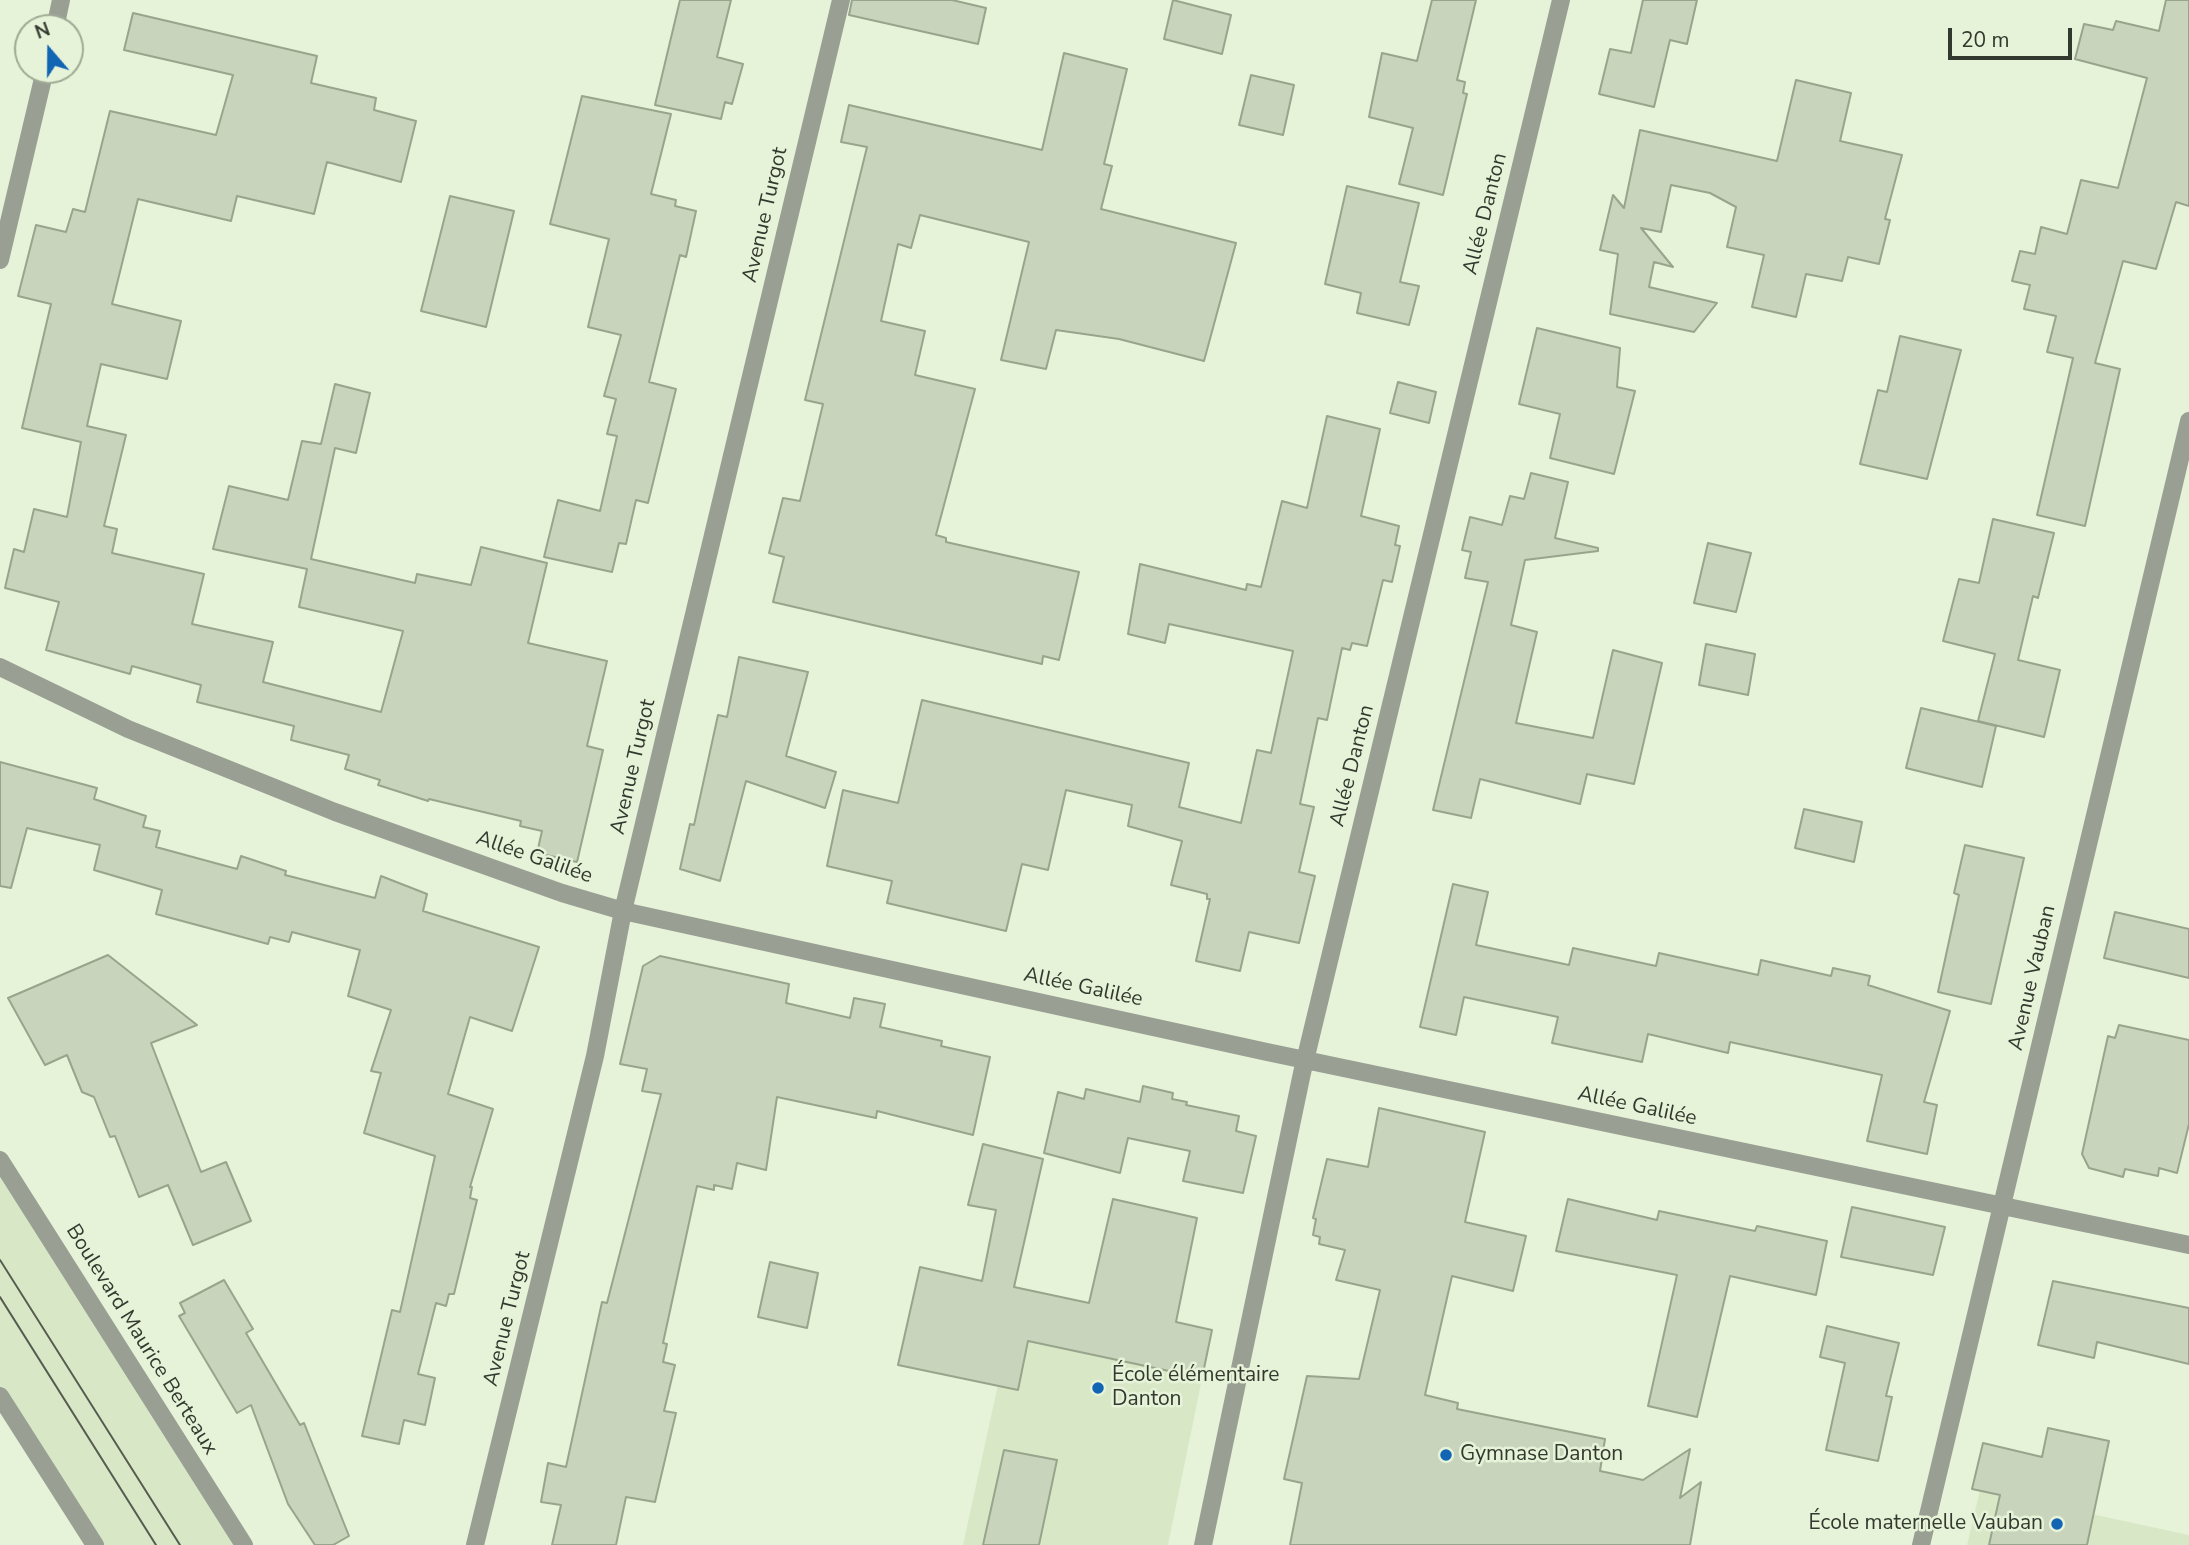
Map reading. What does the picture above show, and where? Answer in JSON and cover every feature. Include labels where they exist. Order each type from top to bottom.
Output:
[{"type":"street","name":"Avenue Turgot","points":[[475,1545],[595,1056],[622,911],[841,0]]},
{"type":"street","name":"Allée Danton","points":[[1203,1545],[1305,1060],[1561,0]]},
{"type":"street","points":[[0,260],[42,84]]},
{"type":"street","name":"Avenue Vauban","points":[[1921,1545],[2189,421]]},
{"type":"street","name":"Allée Galilée","points":[[0,667],[128,729],[322,807],[562,893],[622,911],[1305,1060],[2189,1245]]},
{"type":"street","name":"Boulevard Maurice Berteaux","points":[[0,1160],[244,1545]]},
{"type":"street","points":[[0,1396],[94,1545]]},
{"type":"shaded area","points":[[0,1150],[244,1545],[91,1545],[0,1402]]},
{"type":"shaded area","name":"École élémentaire Danton","points":[[1019,1288],[1212,1330],[1168,1545],[963,1545]]},
{"type":"shaded area","name":"École maternelle Vauban","points":[[1980,1490],[2189,1535],[2189,1545],[1967,1545]]},
{"type":"building","points":[[680,0],[731,0],[717,57],[743,64],[732,104],[725,102],[721,119],[655,105]]},
{"type":"building","points":[[852,0],[952,0],[986,8],[978,44],[849,15]]},
{"type":"building","points":[[1173,0],[1231,15],[1222,54],[1164,39]]},
{"type":"building","points":[[1432,0],[1476,0],[1457,80],[1465,82],[1463,93],[1467,94],[1443,195],[1399,184],[1413,128],[1369,117],[1382,53],[1417,61]]},
{"type":"building","points":[[1643,0],[1697,0],[1687,44],[1670,40],[1654,107],[1599,94],[1610,49],[1631,53]]},
{"type":"building","points":[[2166,0],[2189,0],[2189,206],[2176,202],[2156,269],[2123,261],[2095,363],[2120,369],[2085,526],[2037,515],[2073,358],[2047,352],[2056,316],[2024,309],[2030,285],[2012,281],[2020,251],[2035,254],[2041,227],[2067,234],[2081,180],[2118,188],[2147,78],[2075,59],[2084,24],[2113,30],[2116,21],[2159,31]]},
{"type":"building","points":[[133,13],[317,56],[311,83],[376,98],[374,110],[416,121],[401,182],[327,162],[314,214],[237,196],[231,221],[138,199],[112,304],[181,321],[167,379],[101,364],[87,426],[126,435],[104,526],[117,529],[112,553],[204,574],[192,624],[273,642],[263,682],[381,712],[403,631],[299,607],[307,569],[213,549],[229,486],[288,500],[302,441],[321,444],[335,384],[370,393],[356,453],[335,448],[311,559],[415,583],[417,574],[471,585],[481,547],[547,563],[528,643],[607,661],[587,746],[603,750],[577,862],[537,853],[542,831],[520,826],[521,821],[429,799],[428,801],[378,785],[380,780],[345,769],[349,755],[291,740],[294,726],[197,702],[201,685],[132,666],[130,674],[46,650],[59,602],[5,588],[14,549],[24,552],[34,509],[67,517],[81,442],[22,428],[51,304],[18,296],[36,225],[66,232],[73,209],[85,212],[110,111],[216,135],[233,75],[124,50]]},
{"type":"building","points":[[1064,53],[1127,69],[1104,164],[1112,166],[1101,209],[1236,243],[1204,361],[1119,339],[1056,330],[1046,369],[1001,360],[1029,242],[920,215],[911,248],[898,244],[881,321],[925,331],[915,375],[975,389],[936,535],[946,538],[946,542],[1079,572],[1059,660],[1043,656],[1042,664],[773,602],[784,557],[769,553],[783,498],[800,501],[823,404],[805,400],[867,147],[841,142],[849,105],[1042,150]]},
{"type":"building","points":[[1251,75],[1294,85],[1283,135],[1239,125]]},
{"type":"building","points":[[1796,80],[1851,93],[1840,141],[1902,155],[1885,219],[1890,220],[1879,264],[1848,257],[1842,281],[1806,274],[1796,317],[1752,307],[1764,255],[1727,247],[1736,207],[1710,193],[1671,185],[1661,232],[1641,228],[1673,267],[1654,262],[1649,287],[1717,303],[1694,332],[1610,314],[1618,254],[1600,250],[1613,195],[1624,208],[1640,130],[1777,161]]},
{"type":"building","points":[[582,96],[671,114],[651,194],[676,200],[675,206],[696,211],[686,257],[680,255],[649,382],[676,389],[648,503],[636,500],[626,544],[619,543],[612,572],[544,557],[558,500],[600,511],[617,436],[607,434],[616,399],[604,396],[621,335],[588,327],[609,239],[550,224]]},
{"type":"building","points":[[1347,186],[1419,203],[1400,282],[1419,286],[1409,325],[1357,313],[1361,293],[1325,284]]},
{"type":"building","points":[[450,196],[514,211],[486,327],[421,311]]},
{"type":"building","points":[[1537,328],[1620,348],[1617,387],[1635,391],[1614,474],[1550,458],[1560,414],[1519,404]]},
{"type":"building","points":[[1900,336],[1961,350],[1927,479],[1860,464],[1878,390],[1887,392]]},
{"type":"building","points":[[1398,382],[1436,392],[1429,423],[1390,413]]},
{"type":"building","points":[[1327,416],[1380,429],[1361,516],[1399,526],[1395,545],[1400,546],[1392,582],[1383,580],[1367,646],[1352,643],[1350,650],[1342,648],[1327,720],[1318,718],[1300,804],[1314,807],[1299,872],[1315,876],[1299,943],[1249,932],[1240,971],[1196,961],[1210,899],[1207,899],[1207,894],[1171,885],[1182,841],[1128,826],[1132,805],[1066,790],[1048,870],[1022,864],[1006,931],[887,903],[892,881],[827,866],[843,790],[898,803],[922,700],[1189,763],[1179,807],[1241,823],[1257,750],[1271,753],[1293,651],[1169,624],[1165,643],[1128,634],[1140,564],[1246,590],[1247,584],[1261,587],[1282,501],[1307,508]]},
{"type":"building","points":[[1531,473],[1568,482],[1555,538],[1598,548],[1598,551],[1525,560],[1511,625],[1537,632],[1516,723],[1593,738],[1613,650],[1662,663],[1634,784],[1587,774],[1580,804],[1480,779],[1471,818],[1433,810],[1488,582],[1465,578],[1471,552],[1462,550],[1470,517],[1502,525],[1510,496],[1524,499]]},
{"type":"building","points":[[1993,519],[2054,533],[2038,598],[2033,596],[2018,660],[2060,670],[2044,737],[1978,721],[1995,654],[1943,641],[1959,579],[1979,583]]},
{"type":"building","points":[[1708,543],[1751,553],[1736,612],[1694,603]]},
{"type":"building","points":[[1706,644],[1755,654],[1748,695],[1699,685]]},
{"type":"building","points":[[739,657],[808,672],[786,756],[836,772],[825,808],[746,781],[720,881],[680,869],[690,824],[694,825],[718,715],[727,717]]},
{"type":"building","points":[[1921,708],[1996,726],[1982,787],[1906,768]]},
{"type":"building","points":[[0,762],[97,788],[94,799],[146,816],[143,827],[160,831],[156,847],[237,869],[241,856],[286,871],[285,875],[375,898],[381,876],[427,894],[423,911],[539,947],[512,1031],[470,1017],[448,1094],[493,1109],[470,1187],[470,1198],[477,1200],[454,1294],[449,1294],[446,1306],[436,1303],[418,1374],[435,1378],[425,1425],[404,1420],[399,1444],[362,1436],[392,1310],[400,1312],[435,1156],[364,1133],[381,1073],[371,1071],[391,1010],[348,996],[360,950],[292,932],[289,942],[270,937],[268,944],[156,914],[162,890],[94,870],[100,845],[27,828],[11,888],[0,886]]},
{"type":"building","points":[[1804,809],[1862,822],[1854,862],[1795,848]]},
{"type":"building","points":[[1965,845],[2024,858],[1991,1004],[1938,992],[1959,895],[1954,893]]},
{"type":"building","points":[[1453,884],[1488,892],[1476,945],[1569,965],[1573,948],[1656,966],[1659,953],[1758,975],[1761,960],[1831,976],[1833,968],[1870,976],[1868,985],[1950,1011],[1924,1102],[1937,1105],[1927,1154],[1867,1141],[1882,1075],[1730,1042],[1728,1053],[1648,1034],[1642,1062],[1552,1043],[1558,1017],[1464,997],[1456,1035],[1420,1027]]},
{"type":"building","points":[[2115,912],[2189,929],[2189,978],[2104,958]]},
{"type":"building","points":[[108,955],[197,1025],[151,1043],[201,1172],[226,1162],[251,1221],[193,1245],[168,1185],[139,1197],[115,1136],[110,1137],[94,1097],[82,1092],[67,1055],[45,1065],[8,998]]},
{"type":"building","points":[[660,956],[789,984],[786,1003],[850,1018],[854,998],[885,1004],[880,1027],[942,1041],[941,1046],[990,1057],[973,1135],[877,1111],[876,1118],[777,1097],[766,1170],[737,1163],[732,1189],[714,1185],[714,1190],[697,1186],[663,1343],[667,1344],[663,1362],[675,1365],[664,1411],[676,1413],[655,1502],[626,1497],[616,1545],[552,1545],[561,1505],[541,1502],[548,1463],[566,1467],[602,1302],[607,1303],[661,1094],[642,1091],[647,1069],[620,1064],[643,966]]},
{"type":"building","points":[[2119,1025],[2189,1040],[2189,1124],[2177,1173],[2159,1168],[2158,1176],[2125,1169],[2123,1177],[2089,1168],[2082,1154],[2108,1036],[2115,1038]]},
{"type":"building","points":[[1143,1086],[1173,1093],[1172,1099],[1187,1102],[1186,1105],[1239,1116],[1236,1131],[1256,1136],[1243,1193],[1183,1181],[1190,1151],[1128,1138],[1120,1173],[1044,1153],[1058,1092],[1084,1099],[1086,1089],[1140,1102]]},
{"type":"building","points":[[1379,1108],[1485,1132],[1465,1222],[1526,1236],[1513,1291],[1452,1276],[1425,1395],[1458,1403],[1457,1409],[1605,1439],[1600,1471],[1643,1480],[1690,1449],[1680,1498],[1701,1482],[1690,1545],[1290,1545],[1302,1483],[1284,1479],[1307,1376],[1359,1379],[1380,1290],[1336,1280],[1345,1250],[1319,1244],[1320,1237],[1313,1235],[1316,1219],[1313,1218],[1327,1159],[1368,1167]]},
{"type":"building","points":[[983,1144],[1043,1159],[1014,1287],[1089,1303],[1113,1199],[1197,1218],[1176,1322],[1212,1330],[1202,1378],[1028,1341],[1018,1390],[898,1365],[920,1267],[982,1281],[996,1210],[968,1205]]},
{"type":"building","points":[[1568,1199],[1657,1220],[1659,1211],[1755,1231],[1757,1226],[1827,1241],[1816,1295],[1730,1276],[1697,1417],[1648,1406],[1677,1275],[1556,1251]]},
{"type":"building","points":[[1852,1207],[1945,1227],[1933,1275],[1841,1257]]},
{"type":"building","points":[[770,1262],[818,1273],[807,1328],[758,1317]]},
{"type":"building","points":[[224,1280],[253,1329],[246,1333],[300,1425],[304,1423],[349,1536],[333,1545],[315,1545],[288,1504],[251,1405],[237,1413],[179,1316],[185,1313],[180,1303]]},
{"type":"building","points":[[2053,1281],[2189,1308],[2189,1364],[2097,1342],[2094,1358],[2038,1345]]},
{"type":"building","points":[[1827,1326],[1899,1343],[1886,1396],[1892,1397],[1878,1461],[1826,1450],[1845,1363],[1820,1357]]},
{"type":"building","points":[[2048,1428],[2109,1441],[2087,1545],[1989,1545],[2000,1495],[1972,1489],[1983,1443],[2042,1457]]},
{"type":"building","points":[[1004,1450],[1057,1460],[1039,1545],[983,1545]]},
{"type":"tram line","points":[[0,1260],[180,1545]]},
{"type":"tram line","points":[[0,1297],[156,1545]]},
{"type":"place","name":"École élémentaire Danton","points":[[1098,1388]]},
{"type":"place","name":"Gymnase Danton","points":[[1446,1455]]},
{"type":"place","name":"École maternelle Vauban","points":[[2057,1524]]}]
